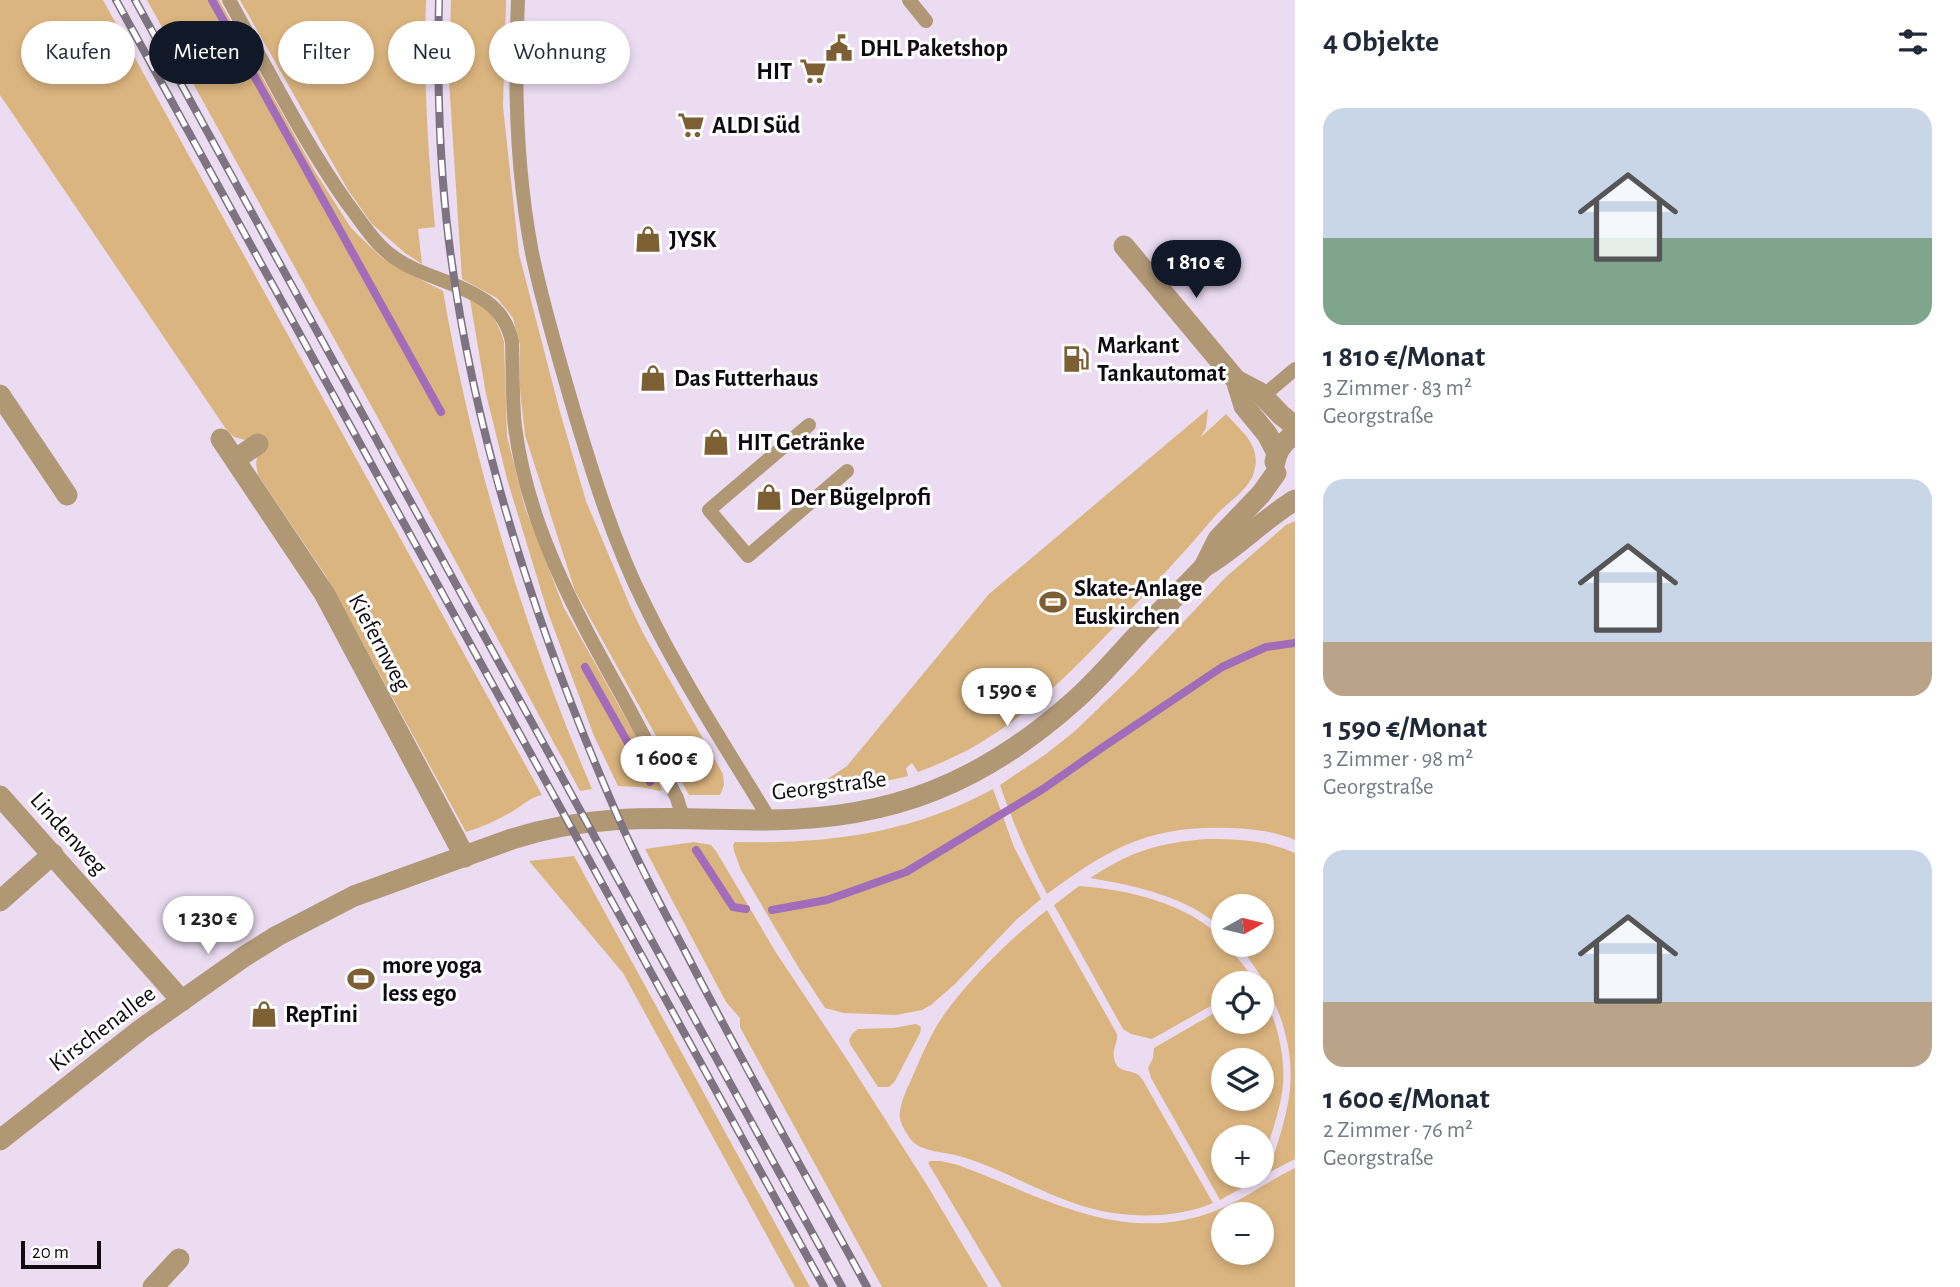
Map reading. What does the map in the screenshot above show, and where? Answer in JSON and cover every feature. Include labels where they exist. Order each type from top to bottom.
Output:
[{"type":"street","points":[[1124,246],[1236,380],[1259,392],[1295,426]]},
{"type":"street","points":[[1236,380],[1244,406],[1267,434],[1277,463],[1279,482],[1284,491],[1295,499]]},
{"type":"street","points":[[2,401],[67,495]]},
{"type":"street","name":"Georgstraße","points":[[1204,567],[1218,538],[1261,494],[1277,463],[1283,444],[1295,434]]},
{"type":"street","name":"Kiefernweg","points":[[221,439],[324,593],[465,857]]},
{"type":"street","points":[[236,459],[258,444]]},
{"type":"street","name":"Georgstraße","points":[[465,857],[538,831],[569,824],[618,818],[770,820],[829,817],[885,807],[950,785],[1017,747],[1075,700],[1204,567],[1226,555],[1295,499]]},
{"type":"street","name":"Lindenweg","points":[[0,796],[182,1001]]},
{"type":"street","points":[[0,901],[53,854]]},
{"type":"street","name":"Kirschenallee","points":[[0,1140],[117,1047],[258,947],[354,896],[465,857]]},
{"type":"street","points":[[153,1287],[179,1259]]},
{"type":"lane","points":[[229,0],[322,167],[380,246],[415,269],[483,298],[502,315],[512,342],[515,427],[536,517],[552,561],[584,628],[677,798],[683,818]]},
{"type":"lane","points":[[518,0],[516,114],[532,252],[592,474],[616,541],[644,604],[672,657],[770,820]]},
{"type":"lane","points":[[909,0],[926,21]]},
{"type":"lane","points":[[1263,396],[1295,369]]},
{"type":"lane","points":[[809,425],[709,510],[748,556],[847,471]]},
{"type":"shaded area","points":[[0,0],[103,0],[115,21],[21,21],[21,84],[135,84],[135,58],[542,795],[484,826],[466,832],[326,576],[258,475],[258,454],[249,441],[234,437],[226,429],[0,95]]},
{"type":"shaded area","points":[[147,0],[219,0],[231,21],[159,21]]},
{"type":"shaded area","points":[[240,0],[426,0],[426,21],[388,21],[388,84],[426,84],[435,227],[418,229],[422,264],[372,224],[348,190],[288,84],[374,84],[374,21],[278,21],[278,67],[264,42],[264,21],[252,21]]},
{"type":"shaded area","points":[[451,0],[506,0],[505,21],[489,21],[489,84],[504,84],[503,107],[519,254],[560,412],[586,501],[631,608],[723,774],[724,785],[720,795],[689,795],[575,591],[525,435],[520,389],[520,345],[513,318],[497,298],[462,279],[449,84],[475,84],[475,21],[450,21]]},
{"type":"shaded area","points":[[264,81],[314,170],[351,228],[394,266],[443,291],[469,419],[503,544],[544,668],[592,789],[580,791],[193,84],[264,84]]},
{"type":"shaded area","points":[[470,300],[492,316],[504,342],[507,436],[525,508],[564,608],[642,747],[662,790],[660,791],[618,786],[594,736],[547,610],[507,479],[486,394]]},
{"type":"shaded area","points":[[1208,409],[1206,428],[1200,438],[1226,414],[1253,447],[1256,463],[1251,478],[1243,490],[1216,515],[1116,625],[1052,688],[999,731],[926,769],[918,772],[912,763],[906,768],[908,776],[847,790],[803,795],[794,791],[820,784],[847,766],[989,594]]},
{"type":"shaded area","points":[[1295,521],[1295,840],[1264,831],[1231,828],[1177,830],[1154,835],[1133,842],[1091,863],[1047,894],[1021,840],[1000,785],[1075,731],[1133,675],[1226,577],[1286,525]]},
{"type":"shaded area","points":[[993,789],[1014,847],[1041,899],[1016,920],[954,985],[922,1010],[896,1015],[844,1013],[825,1008],[741,870],[734,851],[735,842],[803,841],[868,833],[931,817]]},
{"type":"shaded area","points":[[1207,839],[1241,840],[1263,843],[1295,853],[1295,1159],[1274,1170],[1274,1154],[1287,1110],[1290,1089],[1289,1050],[1274,1003],[1274,971],[1258,971],[1248,957],[1274,957],[1274,894],[1211,894],[1211,920],[1193,908],[1160,894],[1090,878],[1132,855],[1174,843]]},
{"type":"shaded area","points":[[694,842],[711,845],[716,851],[775,951],[927,1185],[988,1287],[882,1287],[740,1027],[740,1018],[726,1002],[645,849]]},
{"type":"shaded area","points":[[574,856],[810,1287],[795,1287],[623,973],[529,861]]},
{"type":"shaded area","points":[[1079,886],[1117,891],[1157,901],[1210,927],[1211,957],[1237,957],[1248,971],[1211,971],[1211,1006],[1152,1039],[1131,1034],[1123,1029],[1054,905]]},
{"type":"shaded area","points":[[1047,910],[1117,1034],[1115,1063],[1143,1080],[1211,1204],[1189,1211],[1151,1215],[1126,1215],[1093,1209],[978,1162],[923,1148],[913,1142],[905,1131],[900,1114],[905,1093],[938,1023],[978,974],[1019,933]]},
{"type":"shaded area","points":[[1211,1015],[1211,1034],[1274,1034],[1274,1020],[1280,1042],[1283,1081],[1274,1125],[1211,1125],[1211,1184],[1151,1078],[1148,1068],[1154,1048]]},
{"type":"shaded area","points":[[916,1024],[921,1027],[920,1033],[895,1081],[889,1087],[878,1087],[850,1044],[852,1034],[858,1029]]},
{"type":"shaded area","points":[[930,1161],[958,1165],[1052,1203],[1115,1220],[1147,1223],[1181,1221],[1211,1212],[1211,1265],[1274,1265],[1274,1202],[1234,1202],[1259,1188],[1274,1188],[1274,1180],[1295,1168],[1295,1287],[1002,1287],[928,1163]]},
{"type":"shaded area","points":[[1213,1188],[1242,1188],[1220,1200]]},
{"type":"waterway","points":[[212,0],[441,412]]},
{"type":"waterway","points":[[772,910],[827,900],[906,872],[1043,789],[1222,667],[1266,647],[1295,643]]},
{"type":"waterway","points":[[585,667],[650,782]]},
{"type":"waterway","points":[[696,850],[733,907],[746,909]]},
{"type":"railway","points":[[116,0],[824,1287]]},
{"type":"railway","points":[[135,0],[842,1287]]},
{"type":"railway","points":[[439,0],[441,151],[449,242],[460,316],[492,463],[536,607],[589,748],[642,868],[730,1037],[867,1287]]},
{"type":"place","name":"DHL Paketshop","points":[[839,48]]},
{"type":"place","name":"HIT","points":[[813,71]]},
{"type":"place","name":"ALDI Süd","points":[[691,125]]},
{"type":"place","name":"JYSK","points":[[648,239]]},
{"type":"place","name":"Markant Tankautomat","points":[[1076,359]]},
{"type":"place","name":"Das Futterhaus","points":[[653,378]]},
{"type":"place","name":"HIT Getränke","points":[[716,442]]},
{"type":"place","name":"Der Bügelprofi","points":[[769,497]]},
{"type":"place","name":"Skate-Anlage Euskirchen","points":[[1053,602]]},
{"type":"place","name":"more yoga less ego","points":[[361,979]]},
{"type":"place","name":"RepTini","points":[[264,1014]]}]
